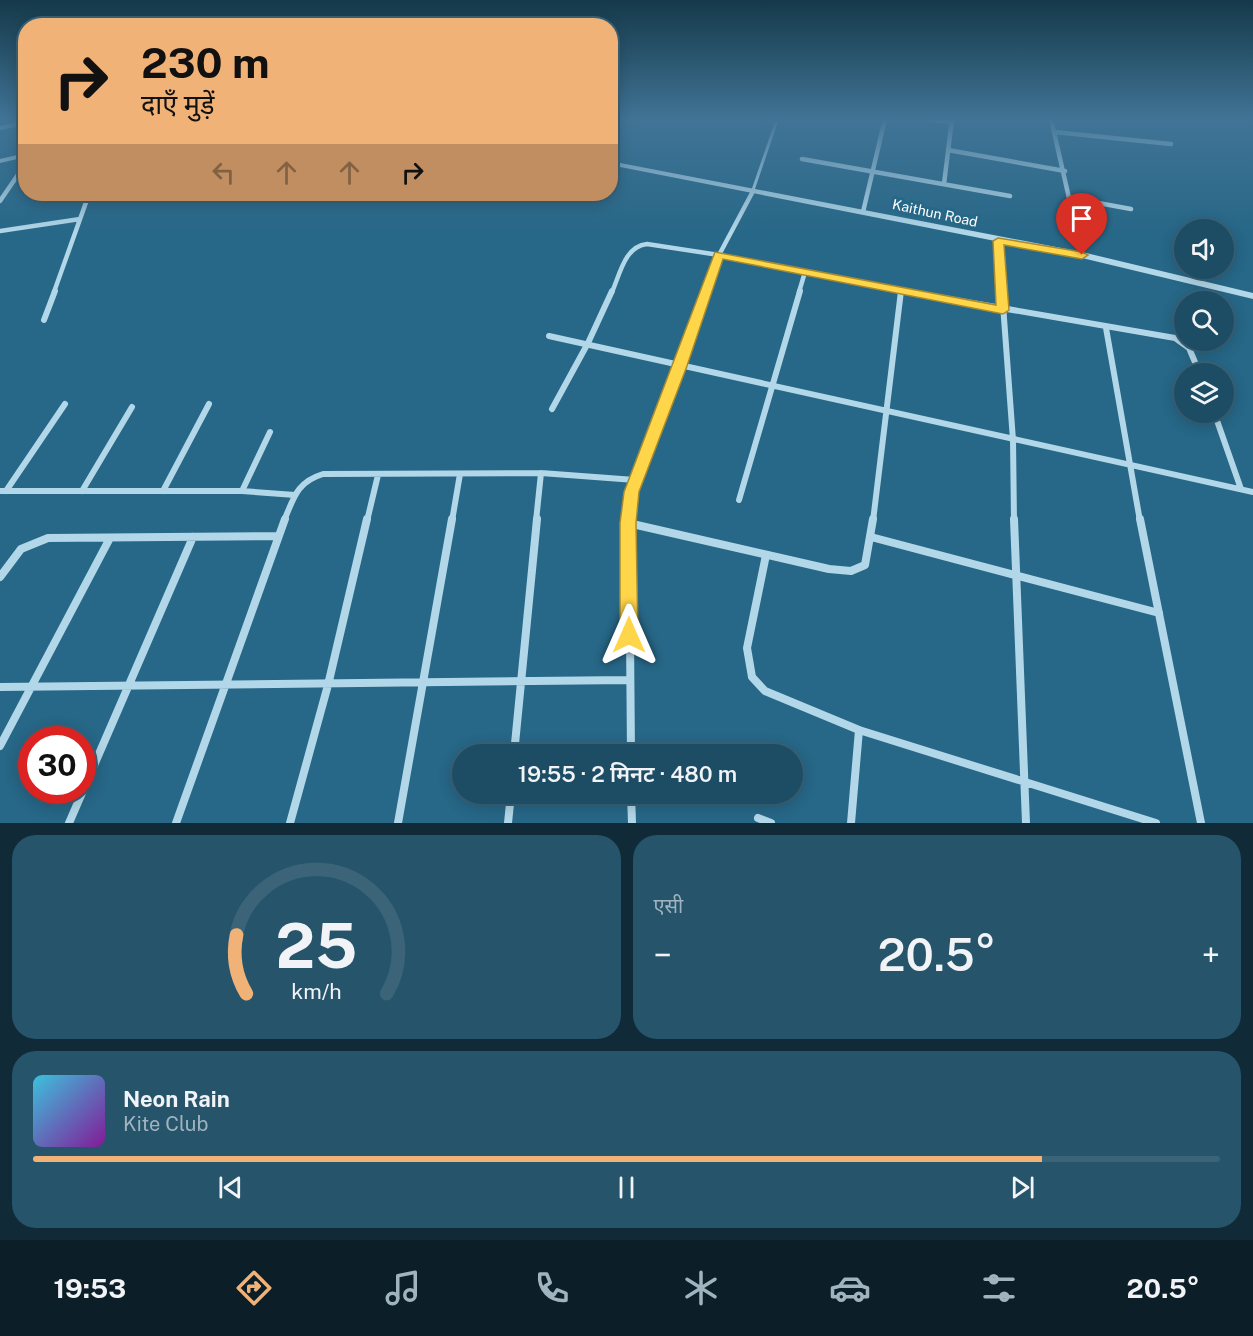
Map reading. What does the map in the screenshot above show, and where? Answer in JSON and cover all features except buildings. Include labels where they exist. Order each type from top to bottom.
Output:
[{"type":"street","points":[[0,161],[16,157]]},
{"type":"street","points":[[863,212],[876,157]]},
{"type":"street","points":[[944,184],[947,157]]},
{"type":"street","points":[[989,157],[1065,171]]},
{"type":"street","points":[[1062,157],[1082,255]]},
{"type":"street","points":[[802,159],[1010,196]]},
{"type":"street","points":[[0,166],[18,163]]},
{"type":"street","name":"Kaithun Road","points":[[618,165],[752,193],[863,212],[998,241],[1082,255],[1253,296]]},
{"type":"street","points":[[0,201],[18,174]]},
{"type":"street","points":[[631,744],[629,504],[635,480],[681,366],[719,255],[752,193]]},
{"type":"street","points":[[1071,198],[1131,208]]},
{"type":"street","points":[[44,320],[86,201]]},
{"type":"street","points":[[0,231],[80,219]]},
{"type":"street","points":[[998,241],[1013,440],[1014,573],[1026,823]]},
{"type":"street","points":[[552,409],[588,343],[631,250],[637,245],[719,255],[901,291],[1186,342],[1192,350],[1196,363]]},
{"type":"street","points":[[739,500],[805,272]]},
{"type":"street","points":[[628,523],[829,569],[851,571],[859,569],[868,561],[901,291]]},
{"type":"street","points":[[1106,328],[1129,465],[1201,823]]},
{"type":"street","points":[[549,336],[1253,492]]},
{"type":"street","points":[[3,491],[65,404]]},
{"type":"street","points":[[164,491],[209,404]]},
{"type":"street","points":[[82,491],[132,407]]},
{"type":"street","points":[[1218,423],[1241,489]]},
{"type":"street","points":[[242,491],[270,432]]},
{"type":"street","points":[[177,823],[278,536],[301,483],[313,475],[541,473],[635,480]]},
{"type":"street","points":[[515,744],[541,473]]},
{"type":"street","points":[[398,823],[460,474]]},
{"type":"street","points":[[290,823],[328,685],[378,475]]},
{"type":"street","points":[[3,491],[242,491],[295,495]]},
{"type":"street","points":[[0,577],[21,549],[37,540],[61,537],[278,536]]},
{"type":"street","points":[[69,823],[193,537]]},
{"type":"street","points":[[871,537],[1159,613]]},
{"type":"street","points":[[0,746],[110,538]]},
{"type":"street","points":[[766,555],[747,648],[752,677],[758,685],[776,698],[859,730],[1156,823]]},
{"type":"street","points":[[0,687],[629,680]]},
{"type":"street","points":[[851,823],[859,730]]},
{"type":"street","points":[[508,823],[509,804]]},
{"type":"street","points":[[631,804],[632,823]]},
{"type":"street","points":[[758,818],[771,823]]},
{"type":"lane","points":[[752,193],[764,157]]},
{"type":"route","points":[[629,635],[629,504],[635,480],[681,366],[719,255],[1003,310],[998,241],[1082,255]]}]
